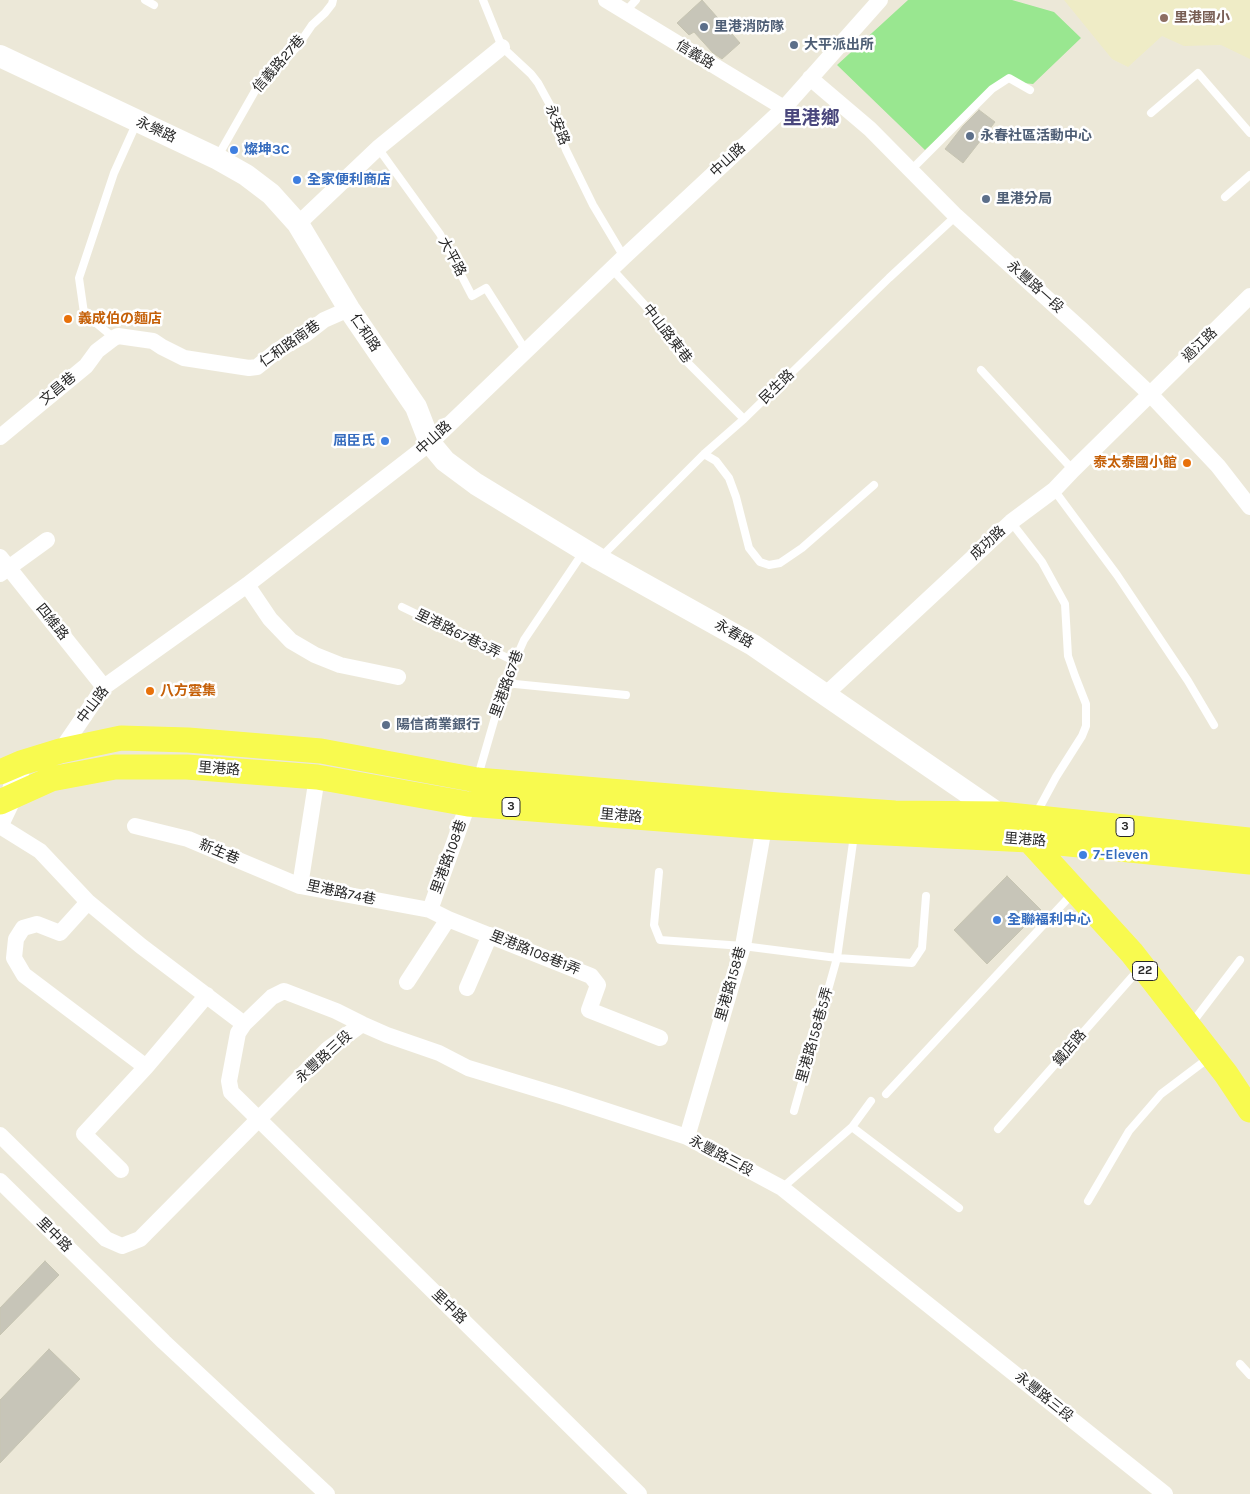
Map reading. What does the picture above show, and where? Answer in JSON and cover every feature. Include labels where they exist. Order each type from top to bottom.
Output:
[{"type":"main road","name":"里港路","points":[[10,768],[60,751],[121,738],[188,740],[321,751],[472,792],[895,813],[1000,814],[1031,829],[1250,862]]},
{"type":"main road","name":"里港路","points":[[6,800],[51,779],[115,767],[187,767],[472,792],[764,827],[855,831],[1031,829],[1250,840]]},
{"type":"main road","name":"22","points":[[1031,829],[1074,891],[1132,953],[1212,1056],[1250,1110]]},
{"type":"street","name":"信義路","points":[[606,0],[784,108]]},
{"type":"street","points":[[810,78],[880,0]]},
{"type":"street","points":[[298,224],[378,148],[502,47]]},
{"type":"street","name":"永樂路","points":[[0,56],[216,158],[246,175],[271,194],[298,224]]},
{"type":"street","name":"中山路","points":[[51,779],[60,751],[104,687],[247,585],[430,443],[618,263],[784,108],[810,78]]},
{"type":"street","name":"永豐路一段","points":[[810,78],[870,129],[956,216],[1084,331],[1150,394],[1218,466],[1250,507]]},
{"type":"street","name":"仁和路","points":[[298,224],[349,309],[416,408],[430,443]]},
{"type":"street","name":"過江路","points":[[1150,394],[1250,296]]},
{"type":"street","name":"仁和路南巷","points":[[114,338],[118,336],[153,341],[184,358],[249,368],[257,367],[278,350],[306,334],[324,320],[349,309]]},
{"type":"street","name":"文昌巷","points":[[0,437],[86,366],[97,352],[114,338]]},
{"type":"street","name":"成功路","points":[[826,694],[1011,522],[1054,490],[1150,394]]},
{"type":"street","name":"永春路","points":[[430,443],[445,460],[476,484],[592,554],[753,645],[1000,814]]},
{"type":"street","points":[[3,566],[47,540]]},
{"type":"street","name":"四維路","points":[[3,566],[104,687]]},
{"type":"street","points":[[247,585],[270,619],[291,641],[315,656],[340,665],[398,677]]},
{"type":"street","points":[[0,820],[6,800],[10,768]]},
{"type":"street","name":"里港路74巷","points":[[317,777],[300,886],[430,910]]},
{"type":"street","name":"里港路108巷","points":[[430,910],[472,792]]},
{"type":"street","points":[[0,826],[40,851],[88,902],[141,946],[244,1024],[272,997],[284,991],[336,1011],[362,1024]]},
{"type":"street","name":"新生巷","points":[[135,826],[188,839],[300,886]]},
{"type":"street","name":"里港路158巷","points":[[687,1137],[743,946],[764,827]]},
{"type":"street","points":[[88,902],[60,934],[37,924],[23,928],[16,939],[14,958],[24,975],[146,1067]]},
{"type":"street","name":"里港路108巷1弄","points":[[430,910],[592,976],[598,985],[590,1010],[660,1038]]},
{"type":"street","points":[[407,982],[448,918]]},
{"type":"street","points":[[467,988],[490,935]]},
{"type":"street","points":[[121,1170],[84,1134],[146,1067],[207,995]]},
{"type":"street","name":"里中路","points":[[244,1024],[238,1033],[229,1081],[231,1092],[639,1494]]},
{"type":"street","name":"永豐路三段","points":[[0,1135],[106,1239],[122,1246],[140,1239],[259,1121],[328,1049],[362,1024],[439,1053],[468,1068],[687,1137],[782,1188],[1165,1494]]},
{"type":"street","name":"里中路","points":[[0,1181],[144,1323],[327,1494]]},
{"type":"street","name":"里中路","points":[[0,1196],[158,1349],[313,1494]]},
{"type":"lane","points":[[145,0],[154,5]]},
{"type":"lane","name":"信義路27巷","points":[[216,158],[255,90],[297,47],[312,25],[332,4],[333,0]]},
{"type":"lane","name":"永安路","points":[[483,0],[502,47],[531,74],[550,105],[566,150],[593,205],[618,263]]},
{"type":"lane","points":[[625,12],[636,0]]},
{"type":"lane","points":[[1150,113],[1198,73],[1250,133]]},
{"type":"lane","points":[[911,170],[992,89],[1009,78],[1030,90]]},
{"type":"lane","points":[[114,338],[84,313],[79,278],[114,173],[137,122]]},
{"type":"lane","name":"大平路","points":[[378,148],[440,234],[472,296],[486,288],[526,351]]},
{"type":"lane","points":[[1225,197],[1250,175]]},
{"type":"lane","name":"民生路","points":[[592,554],[744,419],[889,278],[956,216]]},
{"type":"lane","name":"中山路東巷","points":[[618,263],[678,352],[744,419]]},
{"type":"lane","points":[[981,370],[1072,470]]},
{"type":"lane","points":[[704,454],[716,461],[728,478],[736,497],[749,548],[760,562],[769,565],[780,563],[802,548],[874,485]]},
{"type":"lane","points":[[1054,490],[1117,575],[1188,681],[1214,725]]},
{"type":"lane","points":[[1011,522],[1042,562],[1065,604],[1068,656],[1086,704],[1086,726],[1082,736],[1056,777],[1031,829]]},
{"type":"lane","name":"里港路67巷","points":[[472,792],[505,683],[524,640],[592,554]]},
{"type":"lane","name":"里港路67巷3弄","points":[[402,606],[514,661]]},
{"type":"lane","points":[[505,683],[626,695]]},
{"type":"lane","name":"里港路158巷5弄","points":[[794,1111],[837,958],[855,831]]},
{"type":"lane","points":[[659,872],[654,926],[660,940],[743,946],[837,958],[912,962],[922,948],[926,896]]},
{"type":"lane","points":[[886,1094],[1074,891]]},
{"type":"lane","points":[[1189,1027],[1240,960]]},
{"type":"lane","name":"鐵店路","points":[[998,1129],[1142,967]]},
{"type":"lane","points":[[1088,1201],[1130,1132],[1149,1108],[1161,1094],[1212,1056]]},
{"type":"lane","points":[[782,1188],[852,1127],[871,1101]]},
{"type":"lane","points":[[852,1127],[959,1208]]},
{"type":"lane","points":[[1240,1364],[1250,1375]]},
{"type":"shaded area","name":"里港國小","points":[[1064,0],[1250,0],[1250,59],[1221,45],[1184,46],[1162,36],[1128,67],[1112,59]]},
{"type":"green space","points":[[908,0],[1012,0],[1054,12],[1081,38],[1033,84],[1000,81],[925,150],[837,65]]},
{"type":"building","name":"里港消防隊","points":[[702,0],[740,43],[722,59],[713,53],[694,32],[689,35],[677,23]]},
{"type":"building","name":"永春社區活動中心","points":[[979,110],[995,122],[963,163],[945,149],[963,126]]},
{"type":"building","name":"全聯福利中心","points":[[1007,876],[1041,910],[987,964],[954,930]]},
{"type":"building","points":[[45,1261],[59,1275],[0,1335],[0,1308]]},
{"type":"building","points":[[49,1349],[80,1379],[0,1463],[0,1400]]},
{"type":"place","name":"里港國小","points":[[1164,18]]},
{"type":"place","name":"里港消防隊","points":[[704,27]]},
{"type":"place","name":"大平派出所","points":[[794,45]]},
{"type":"place","name":"永春社區活動中心","points":[[970,136]]},
{"type":"place","name":"燦坤3C","points":[[234,150]]},
{"type":"place","name":"全家便利商店","points":[[297,180]]},
{"type":"place","name":"里港分局","points":[[986,199]]},
{"type":"place","name":"義成伯の麵店","points":[[68,319]]},
{"type":"place","name":"屈臣氏","points":[[385,441]]},
{"type":"place","name":"泰太泰國小館","points":[[1187,463]]},
{"type":"place","name":"八方雲集","points":[[150,691]]},
{"type":"place","name":"陽信商業銀行","points":[[386,725]]},
{"type":"place","name":"7-Eleven","points":[[1083,855]]},
{"type":"place","name":"全聯福利中心","points":[[997,920]]},
{"type":"district","name":"里港鄉","points":[[811,119]]}]
